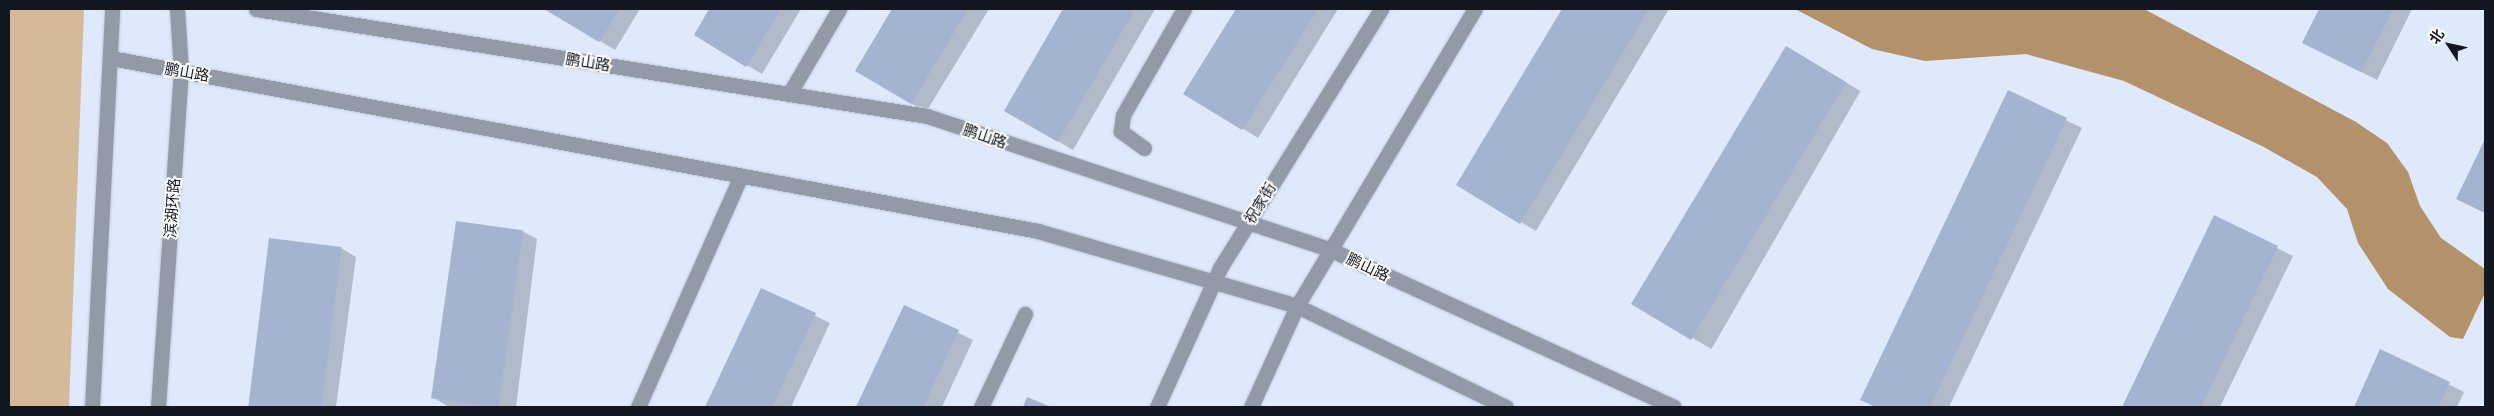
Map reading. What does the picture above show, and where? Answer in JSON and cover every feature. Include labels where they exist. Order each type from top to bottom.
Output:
[{"type":"street","points":[[92,407],[112,9]]},
{"type":"street","name":"滨湖环路","points":[[158,407],[181,71],[177,9]]},
{"type":"street","name":"鹏山路","points":[[256,9],[927,116],[1329,249],[1674,407]]},
{"type":"street","points":[[790,94],[839,9]]},
{"type":"street","points":[[1144,148],[1121,131],[1123,115],[1184,9]]},
{"type":"street","name":"祝家街","points":[[1156,407],[1214,282],[1247,223],[1381,9]]},
{"type":"street","points":[[1251,407],[1297,306],[1329,249],[1475,9]]},
{"type":"street","name":"鹏山路","points":[[111,58],[1038,231],[1297,306],[1506,407]]},
{"type":"street","points":[[638,407],[741,176]]},
{"type":"street","points":[[981,407],[1025,314]]},
{"type":"shaded area","points":[[9,9],[84,9],[69,407],[9,407]]},
{"type":"shaded area","points":[[1795,9],[2144,9],[2356,122],[2387,143],[2408,172],[2420,206],[2441,238],[2485,269],[2485,293],[2463,339],[2450,337],[2388,289],[2358,243],[2347,209],[2317,177],[2262,146],[2124,81],[2026,54],[1925,61],[1872,49]]},
{"type":"building","points":[[544,9],[620,9],[599,42]]},
{"type":"building","points":[[709,9],[781,9],[746,67],[694,35]]},
{"type":"building","points":[[892,9],[968,9],[911,104],[855,71]]},
{"type":"building","points":[[1063,9],[1135,9],[1058,142],[1004,111]]},
{"type":"building","points":[[1236,9],[1318,9],[1242,130],[1183,94]]},
{"type":"building","points":[[1562,9],[1649,9],[1520,224],[1456,185]]},
{"type":"building","points":[[2319,9],[2393,9],[2361,72],[2302,43]]},
{"type":"building","points":[[1786,46],[1846,82],[1691,340],[1631,304]]},
{"type":"building","points":[[2008,90],[2067,118],[1930,407],[1876,407],[1860,400]]},
{"type":"building","points":[[2485,139],[2485,213],[2456,199]]},
{"type":"building","points":[[2214,215],[2278,246],[2201,407],[2122,407]]},
{"type":"building","points":[[456,221],[523,230],[499,407],[431,398]]},
{"type":"building","points":[[269,238],[341,247],[322,407],[248,407]]},
{"type":"building","points":[[761,288],[816,313],[772,407],[705,407]]},
{"type":"building","points":[[904,305],[959,330],[923,407],[856,407]]},
{"type":"building","points":[[2380,349],[2450,382],[2438,407],[2354,407]]},
{"type":"building","points":[[1027,397],[1051,407],[1023,407]]}]
